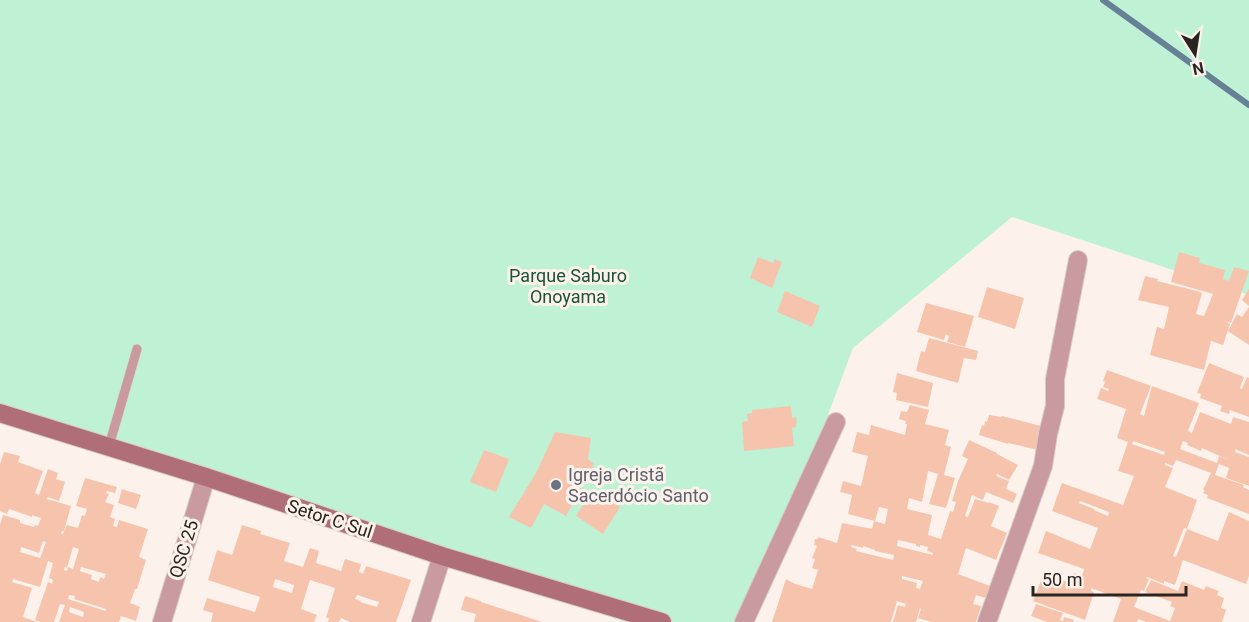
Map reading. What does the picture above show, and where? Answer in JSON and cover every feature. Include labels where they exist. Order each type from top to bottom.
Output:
[{"type":"street","points":[[987,622],[1043,466],[1055,406],[1055,379],[1078,260]]},
{"type":"street","name":"Setor C Sul","points":[[0,413],[206,477],[442,556],[662,622]]},
{"type":"street","points":[[744,622],[836,422]]},
{"type":"street","name":"QSC 25","points":[[162,622],[206,477]]},
{"type":"street","points":[[421,622],[442,556]]},
{"type":"lane","points":[[109,446],[137,349]]},
{"type":"green space","name":"Parque Saburo Onoyama","points":[[0,0],[1249,0],[1249,295],[1012,217],[853,348],[751,622],[625,622],[0,408]]},
{"type":"building","points":[[1179,252],[1200,258],[1199,263],[1225,270],[1223,279],[1229,281],[1234,267],[1249,271],[1231,323],[1226,321],[1230,324],[1223,345],[1211,341],[1204,370],[1150,355],[1157,327],[1164,329],[1169,307],[1138,300],[1145,276],[1158,279],[1157,281],[1202,293],[1196,314],[1204,316],[1213,294],[1171,282]]},
{"type":"building","points":[[758,257],[773,263],[775,259],[782,262],[772,288],[750,278]]},
{"type":"building","points":[[987,287],[1024,298],[1015,329],[978,317]]},
{"type":"building","points":[[1249,289],[1249,306],[1242,300]]},
{"type":"building","points":[[785,291],[820,306],[812,327],[777,312]]},
{"type":"building","points":[[926,303],[974,316],[965,347],[947,342],[949,336],[946,334],[944,340],[917,332]]},
{"type":"building","points":[[1249,307],[1249,345],[1228,331],[1237,314],[1242,317]]},
{"type":"building","points":[[929,338],[978,351],[976,360],[964,358],[958,383],[916,371],[921,351],[925,352]]},
{"type":"building","points":[[1209,363],[1244,377],[1240,388],[1242,389],[1247,377],[1249,378],[1249,417],[1230,410],[1229,414],[1220,411],[1222,406],[1200,398],[1201,394],[1197,393]]},
{"type":"building","points":[[1107,370],[1151,386],[1140,414],[1144,416],[1152,386],[1199,403],[1188,431],[1192,433],[1200,412],[1231,424],[1233,417],[1249,422],[1249,455],[1235,449],[1235,452],[1249,457],[1249,486],[1226,478],[1229,468],[1219,464],[1215,475],[1244,485],[1243,487],[1249,490],[1249,514],[1207,498],[1208,495],[1203,493],[1205,490],[1203,490],[1211,473],[1176,460],[1173,466],[1165,463],[1173,468],[1165,487],[1197,500],[1187,529],[1218,541],[1229,512],[1249,521],[1249,576],[1246,584],[1183,560],[1175,585],[1164,581],[1164,584],[1147,577],[1149,579],[1144,591],[1141,590],[1134,607],[1170,621],[1175,608],[1170,606],[1172,602],[1145,592],[1151,580],[1178,591],[1182,581],[1204,590],[1206,586],[1219,591],[1217,595],[1224,598],[1221,608],[1226,610],[1222,622],[1146,622],[1138,619],[1137,622],[1113,622],[1121,599],[1091,588],[1094,592],[1085,620],[1033,601],[1044,573],[1078,586],[1079,583],[1072,580],[1074,573],[1082,576],[1084,569],[1038,553],[1046,531],[1090,549],[1098,528],[1052,511],[1062,483],[1123,505],[1134,476],[1118,471],[1128,442],[1117,438],[1126,409],[1097,399],[1101,388],[1108,391],[1109,389],[1103,387],[1105,382],[1103,381]],"holes":[[[1133,441],[1165,452],[1164,455],[1132,444]],[[1183,441],[1201,451],[1202,448],[1227,459],[1219,456],[1217,463],[1180,449]],[[1080,501],[1109,512],[1108,516],[1079,503]],[[1184,528],[1187,529],[1176,557],[1173,556]]]},
{"type":"building","points":[[897,373],[933,383],[928,407],[896,400],[897,393],[893,392]]},
{"type":"building","points":[[910,405],[929,410],[925,424],[949,430],[945,445],[951,447],[944,475],[955,478],[946,508],[929,504],[938,474],[928,471],[922,502],[909,498],[907,509],[932,515],[928,535],[941,539],[950,511],[953,512],[956,502],[952,501],[968,459],[962,456],[969,440],[1018,465],[1009,480],[997,474],[996,476],[1009,481],[1006,489],[1017,494],[1013,503],[986,492],[983,500],[972,495],[965,516],[968,517],[975,499],[999,506],[991,526],[1007,533],[996,560],[966,548],[958,574],[990,586],[986,598],[976,595],[973,604],[981,606],[976,622],[931,622],[918,618],[920,608],[916,622],[893,622],[898,605],[905,607],[906,604],[897,601],[891,622],[772,622],[786,579],[812,589],[818,570],[812,568],[815,559],[812,558],[817,546],[814,545],[815,539],[818,537],[837,543],[842,523],[872,529],[874,521],[885,524],[888,509],[879,507],[875,521],[848,514],[852,495],[840,492],[843,481],[861,486],[868,456],[852,452],[857,432],[869,435],[871,425],[905,435],[906,421],[899,419],[901,411],[907,412]],"holes":[[[898,540],[920,547],[920,545],[928,547],[927,551],[933,555],[897,546]],[[852,545],[863,548],[863,546],[894,555],[893,560],[856,551],[857,549],[851,547]],[[902,576],[923,581],[920,589],[916,588],[917,583],[902,579]]]},
{"type":"building","points":[[791,406],[792,418],[796,417],[797,423],[796,427],[792,428],[794,446],[744,451],[742,422],[748,421],[747,414],[752,413],[752,410]]},
{"type":"building","points":[[989,415],[1045,427],[1038,450],[979,435]]},
{"type":"building","name":"Igreja Cristã Sacerdócio Santo","points":[[555,432],[591,438],[588,459],[594,464],[566,516],[544,504],[531,528],[509,517],[537,471]]},
{"type":"building","points":[[484,450],[509,459],[496,492],[470,482]]},
{"type":"building","points":[[4,452],[20,456],[18,462],[43,471],[35,493],[39,495],[48,469],[58,473],[56,479],[65,482],[59,501],[48,497],[47,499],[71,506],[64,531],[61,533],[63,534],[67,525],[78,528],[82,515],[85,516],[87,509],[76,506],[85,478],[117,487],[115,493],[107,491],[106,493],[109,494],[105,502],[114,505],[110,517],[115,519],[113,526],[117,527],[119,520],[148,529],[139,557],[146,560],[130,603],[140,607],[136,621],[121,616],[119,622],[59,622],[65,605],[60,604],[54,622],[35,620],[48,582],[52,584],[53,580],[49,578],[53,563],[48,561],[40,587],[13,579],[12,582],[32,588],[23,617],[37,622],[0,622],[0,525],[3,515],[34,527],[38,526],[41,518],[9,509],[7,514],[0,511],[0,464]],"holes":[[[43,541],[46,542],[40,558],[20,552],[21,547],[39,553]],[[73,547],[79,549],[73,569],[68,567],[67,571],[64,570],[65,567],[67,568]],[[81,567],[106,574],[104,579],[100,577],[99,582],[91,579],[92,575],[80,571]],[[69,595],[75,596],[74,599],[106,609],[106,611],[68,599]],[[70,607],[84,612],[83,617],[69,612]]]},
{"type":"building","points":[[122,489],[141,495],[136,509],[118,503]]},
{"type":"building","points":[[593,490],[620,507],[603,534],[576,516]]},
{"type":"building","points":[[242,525],[261,531],[260,534],[290,543],[284,561],[303,567],[310,548],[319,551],[316,563],[341,571],[345,559],[361,564],[359,572],[363,574],[366,566],[411,580],[396,622],[350,622],[341,618],[339,622],[328,622],[329,618],[326,618],[335,588],[310,580],[301,609],[317,615],[314,622],[211,622],[213,613],[203,610],[207,598],[255,612],[260,597],[208,580],[217,550],[232,555]],"holes":[[[275,579],[294,585],[292,593],[273,587]],[[357,595],[379,602],[377,607],[360,602],[355,599]]]},
{"type":"building","points":[[465,596],[542,622],[474,622],[476,614],[461,610]]},
{"type":"building","points":[[1036,604],[1063,613],[1060,620],[1063,621],[1064,617],[1074,620],[1073,622],[1047,622],[1031,616]]},
{"type":"waterway","points":[[1103,0],[1249,105]]},
{"type":"place","name":"Igreja Cristã Sacerdócio Santo","points":[[556,485]]}]
